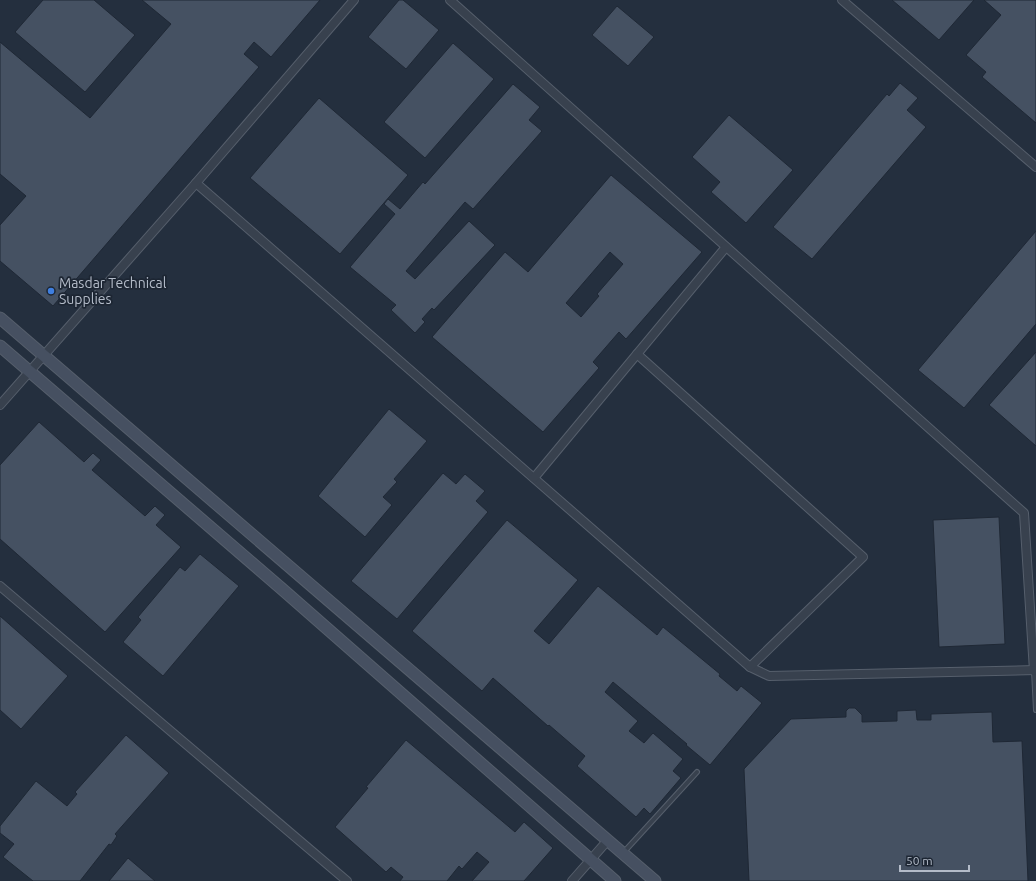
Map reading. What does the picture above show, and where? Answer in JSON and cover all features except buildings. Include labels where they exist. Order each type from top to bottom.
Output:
[{"type":"main road","points":[[0,318],[655,881]]},
{"type":"main road","points":[[0,346],[288,594],[615,881]]},
{"type":"street","points":[[0,406],[354,0]]},
{"type":"street","points":[[196,183],[750,667],[769,676],[1035,671],[1024,513],[450,0]]},
{"type":"street","points":[[842,0],[1036,167]]},
{"type":"street","points":[[534,478],[726,247]]},
{"type":"street","points":[[637,354],[863,557],[750,667]]},
{"type":"street","points":[[0,586],[347,881]]},
{"type":"street","points":[[572,881],[608,840]]},
{"type":"lane","points":[[1035,671],[1036,710]]},
{"type":"lane","points":[[623,853],[697,772]]},
{"type":"place","name":"Masdar Technical Supplies","points":[[51,291]]}]
